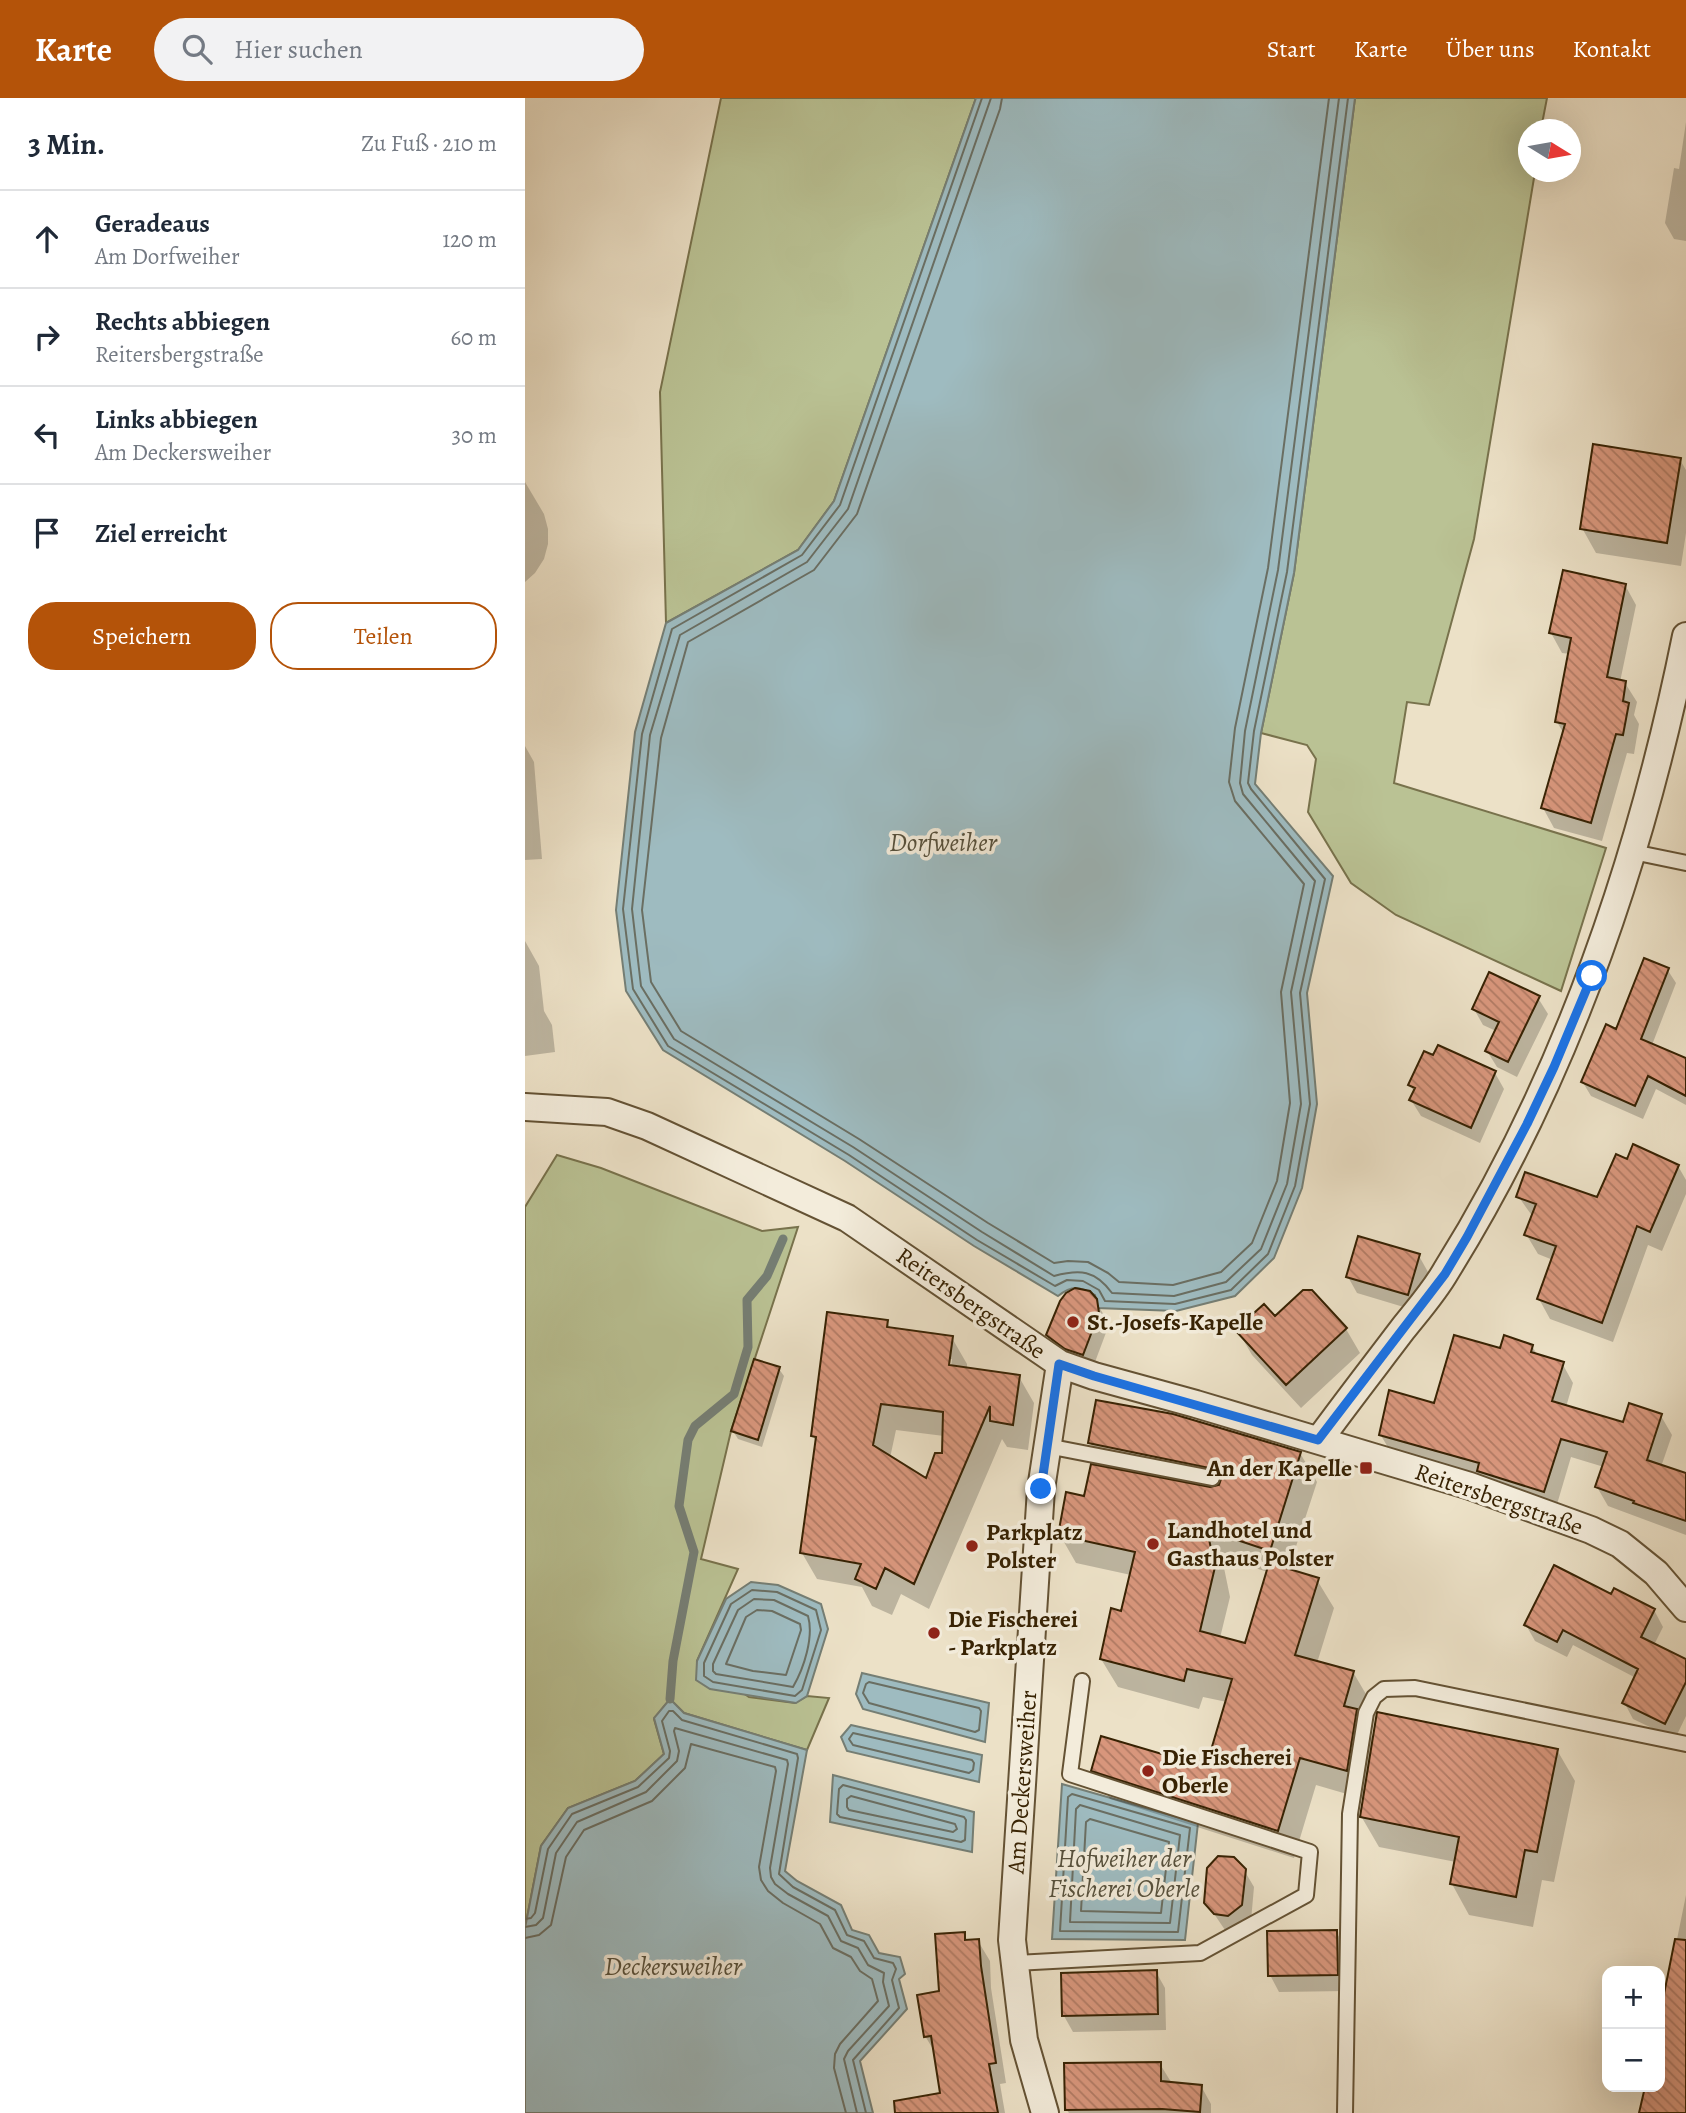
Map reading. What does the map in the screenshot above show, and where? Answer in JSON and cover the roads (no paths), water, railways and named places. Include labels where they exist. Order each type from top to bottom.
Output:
[{"type":"street","points":[[1318,1440],[1445,1274],[1527,1124],[1554,1067],[1592,976],[1633,852],[1669,723],[1686,636]]},
{"type":"street","name":"Reitersbergstraße","points":[[525,1107],[607,1112],[633,1121],[847,1218],[1059,1364],[1470,1486],[1591,1531],[1620,1544],[1656,1573],[1686,1608]]},
{"type":"street","name":"Am Deckersweiher","points":[[1045,2113],[1024,2040],[1012,1940],[1041,1489],[1059,1364]]},
{"type":"lane","points":[[1633,852],[1686,863]]},
{"type":"lane","points":[[1048,1446],[1212,1478]]},
{"type":"lane","points":[[1015,1963],[1201,1953],[1306,1895],[1310,1852],[1070,1774],[1081,1681]]},
{"type":"lane","points":[[1345,2113],[1350,1814],[1366,1713],[1374,1697],[1384,1689],[1415,1688],[1686,1744]]},
{"type":"water","name":"Dorfweiher","points":[[976,98],[1355,98],[1294,573],[1261,733],[1255,784],[1333,876],[1307,993],[1317,1104],[1302,1188],[1274,1258],[1235,1296],[1176,1311],[1097,1308],[1095,1295],[1080,1288],[1072,1288],[1058,1296],[663,1050],[626,991],[616,910],[635,732],[666,623],[798,550],[834,501]]},
{"type":"water","points":[[751,1582],[778,1585],[821,1604],[828,1629],[807,1696],[796,1703],[710,1689],[696,1680],[697,1661],[726,1599]]},
{"type":"water","points":[[862,1673],[989,1703],[985,1742],[863,1709],[856,1694]]},
{"type":"water","name":"Deckersweiher","points":[[670,1699],[684,1713],[807,1750],[785,1871],[797,1881],[841,1905],[852,1930],[869,1935],[879,1953],[900,1957],[905,1974],[899,1979],[907,2009],[860,2061],[873,2113],[525,2113],[525,1928],[541,1846],[568,1808],[635,1781],[664,1754],[654,1718]]},
{"type":"water","points":[[851,1725],[982,1755],[979,1782],[847,1751],[841,1737]]},
{"type":"water","points":[[833,1775],[974,1812],[972,1852],[830,1822]]},
{"type":"water","name":"Hofweiher der Fischerei Oberle","points":[[1062,1784],[1198,1823],[1185,1940],[1052,1939]]},
{"type":"waterway","points":[[670,1699],[673,1661],[694,1552],[679,1506],[688,1440],[695,1426],[734,1394],[748,1347],[747,1300],[767,1276],[783,1239]]},
{"type":"place","name":"St.-Josefs-Kapelle","points":[[1073,1322]]},
{"type":"place","name":"An der Kapelle","points":[[1366,1468]]},
{"type":"place","name":"Landhotel und Gasthaus Polster","points":[[1153,1544]]},
{"type":"place","name":"Parkplatz Polster","points":[[972,1546]]},
{"type":"place","name":"Die Fischerei - Parkplatz","points":[[934,1633]]},
{"type":"place","name":"Die Fischerei Oberle","points":[[1148,1771]]}]
